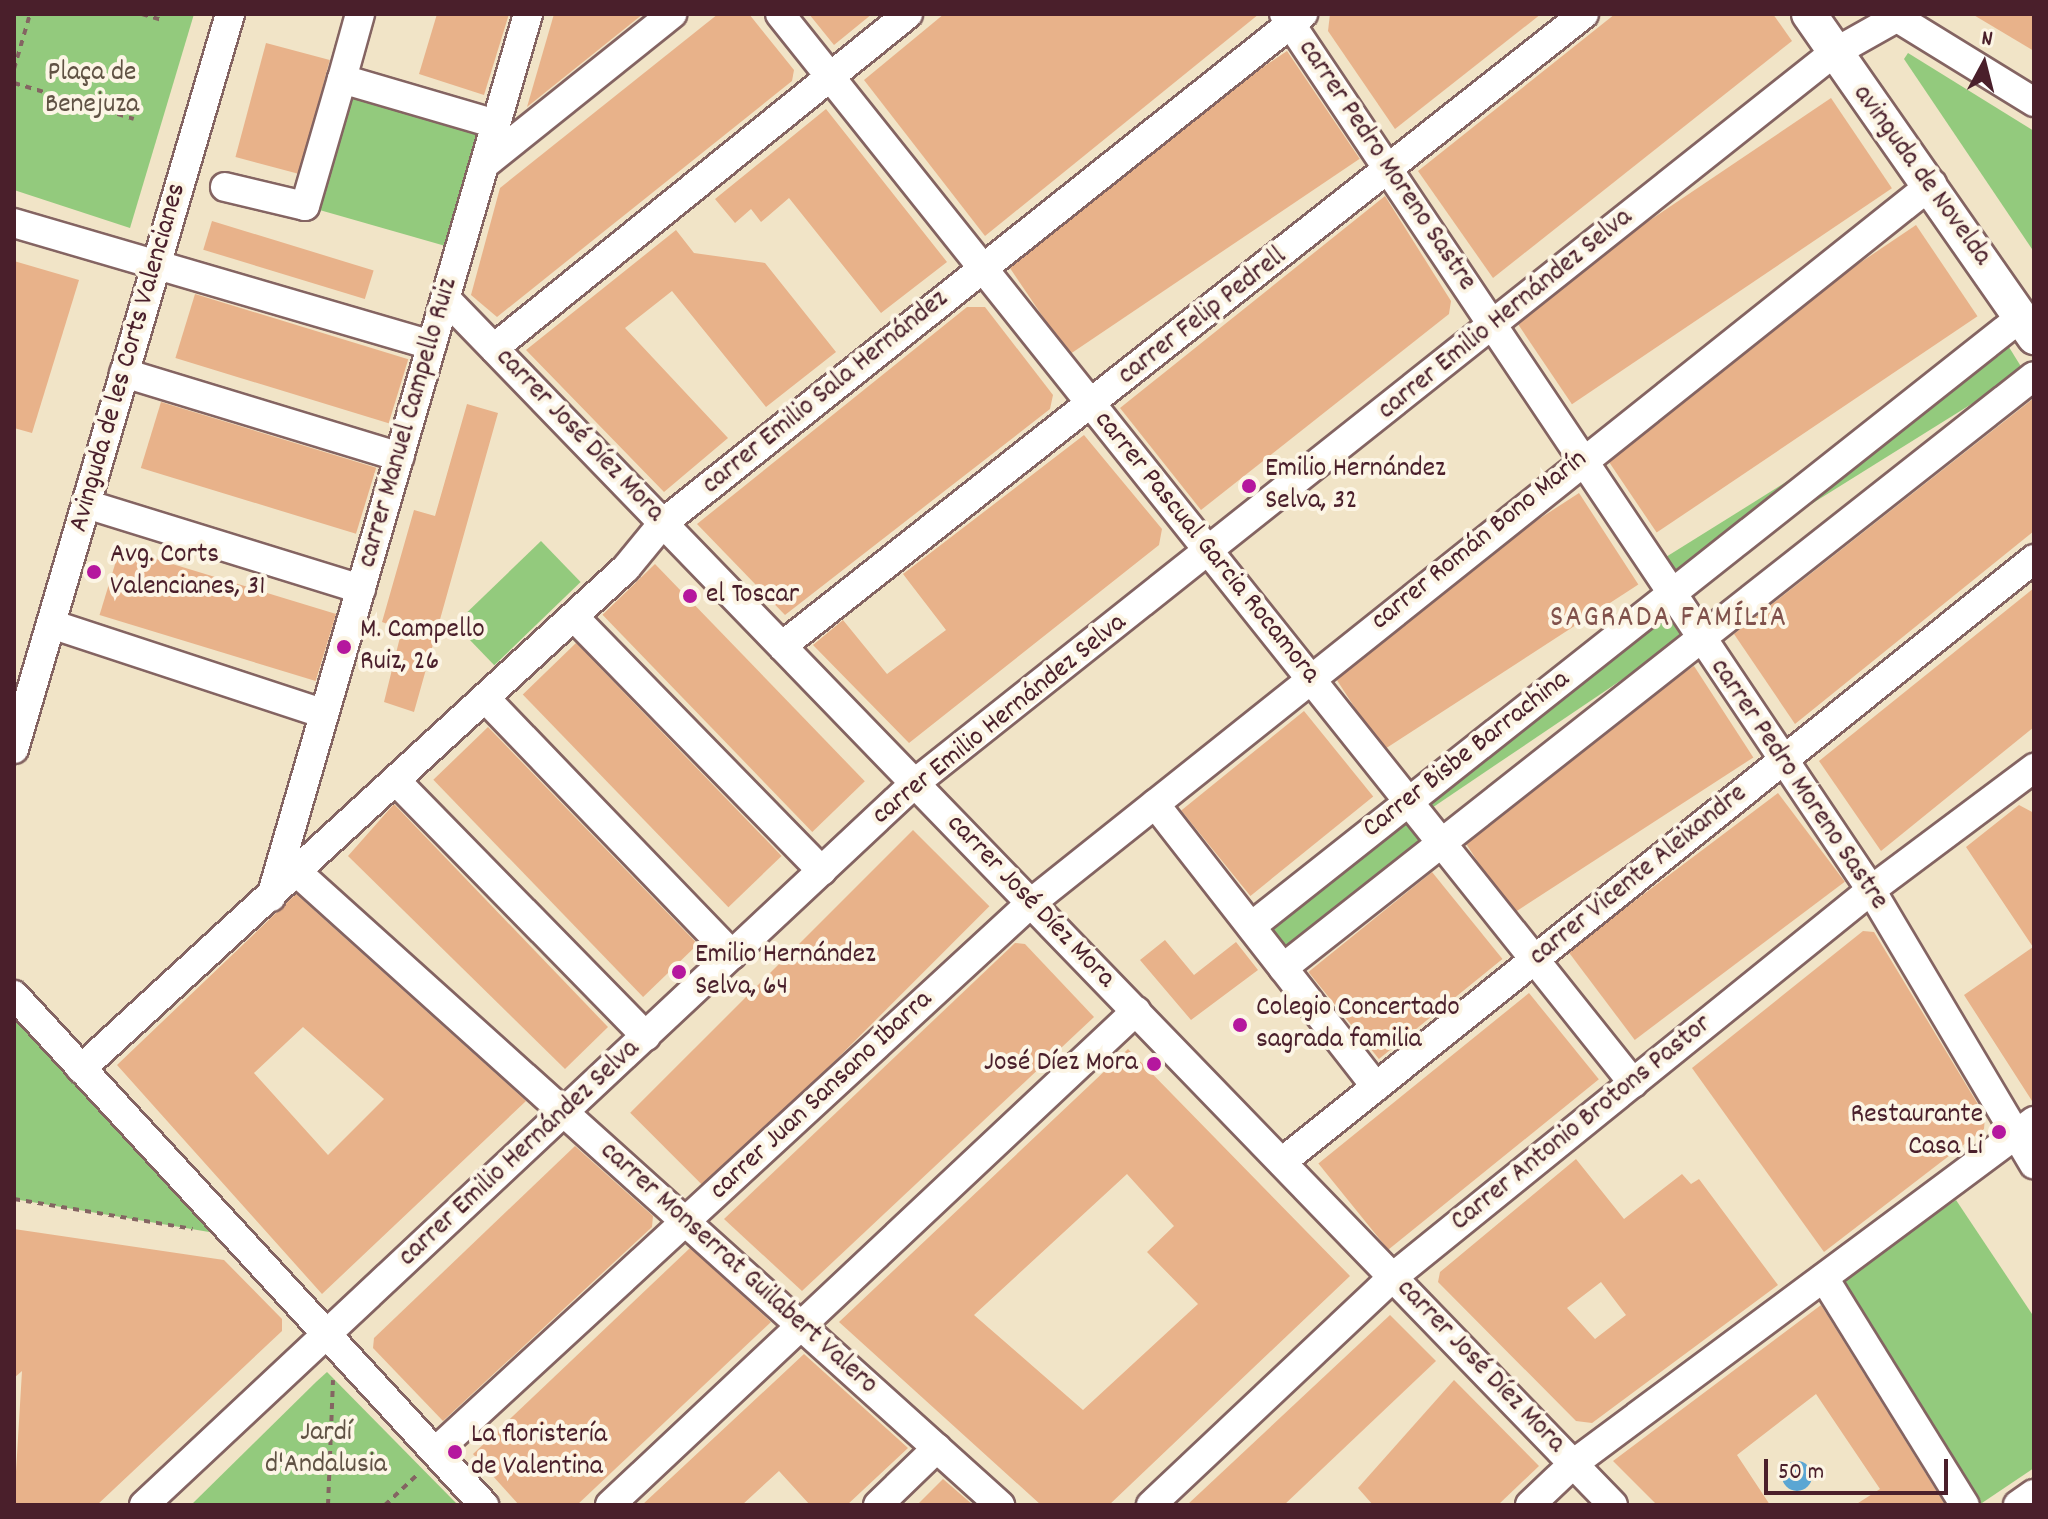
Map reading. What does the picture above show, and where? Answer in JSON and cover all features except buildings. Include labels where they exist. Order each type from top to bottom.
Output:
[{"type":"main road","name":"avinguda de Novelda","points":[[1809,14],[1832,54],[1932,184],[2030,331]]},
{"type":"street","name":"Avinguda de les Corts Valencianes","points":[[14,749],[230,14]]},
{"type":"street","points":[[225,187],[305,206],[360,14]]},
{"type":"street","name":"carrer Manuel Campello Ruiz","points":[[271,898],[528,14]]},
{"type":"street","points":[[485,164],[672,14]]},
{"type":"street","name":"carrer Pascual Garcia Rocamora","points":[[780,14],[1310,679],[1410,799],[1633,1083]]},
{"type":"street","points":[[494,348],[908,14]]},
{"type":"street","name":"carrer Felip Pedrell","points":[[782,646],[1389,171],[1584,14]]},
{"type":"street","points":[[1897,15],[2034,102]]},
{"type":"street","name":"carrer Emilio Hernández Selva","points":[[144,1505],[915,783],[1210,553],[1832,54],[1897,15]]},
{"type":"street","name":"carrer Pedro Moreno Sastre","points":[[1292,17],[1389,171],[1674,591],[1700,639],[1871,890],[2025,1128],[2034,1164]]},
{"type":"street","name":"carrer Emilio Sala Hernández","points":[[81,1069],[306,866],[574,617],[663,523],[1292,17]]},
{"type":"street","points":[[342,79],[496,124]]},
{"type":"street","name":"carrer Román Bono Marín","points":[[1031,903],[1581,458],[1932,184]]},
{"type":"street","points":[[14,223],[432,345]]},
{"type":"street","name":"carrer José Díez Mora","points":[[446,299],[1613,1505]]},
{"type":"street","name":"Carrer Bisbe Barrachina","points":[[1253,925],[1674,591],[2030,331]]},
{"type":"street","points":[[124,373],[400,457]]},
{"type":"street","name":"Carrer Bisbe Barrachina","points":[[1283,968],[1444,845],[2034,376]]},
{"type":"street","points":[[86,504],[361,589]]},
{"type":"street","name":"carrer Vicente Aleixandre","points":[[1282,1162],[2034,559]]},
{"type":"street","points":[[574,617],[822,871]]},
{"type":"street","points":[[51,624],[275,707],[324,714]]},
{"type":"street","points":[[486,699],[732,955]]},
{"type":"street","name":"Carrer Antonio Brotons Pastor","points":[[1151,1505],[1393,1277],[1871,890],[2032,775]]},
{"type":"street","points":[[397,782],[646,1036]]},
{"type":"street","points":[[1155,804],[1253,925],[1376,1087]]},
{"type":"street","points":[[290,831],[294,848],[306,866]]},
{"type":"street","name":"carrer Monserrat Guilabert Valero","points":[[306,866],[564,1112],[1000,1505]]},
{"type":"street","name":"carrer Juan Sansano Ibarra","points":[[429,1460],[1031,903]]},
{"type":"street","points":[[14,995],[327,1333],[429,1460],[484,1505]]},
{"type":"street","points":[[610,1505],[1136,1011]]},
{"type":"street","points":[[1530,1505],[1573,1464],[2025,1128]]},
{"type":"street","points":[[1824,1278],[1965,1505]]},
{"type":"street","points":[[878,1505],[937,1448]]},
{"type":"street","points":[[2018,1505],[2034,1494]]},
{"type":"path","points":[[14,69],[30,14]]},
{"type":"path","points":[[142,14],[162,20]]},
{"type":"path","points":[[14,83],[134,119]]},
{"type":"path","points":[[14,1199],[238,1237]]},
{"type":"path","points":[[328,1505],[333,1378]]},
{"type":"path","points":[[385,1505],[429,1460]]},
{"type":"green space","name":"Plaça de Benejuza","points":[[14,14],[194,14],[130,228],[14,190]]},
{"type":"green space","points":[[1908,53],[2034,131],[2034,252],[1904,59]]},
{"type":"green space","points":[[342,79],[496,123],[459,250],[306,206]]},
{"type":"green space","points":[[2007,344],[2024,371],[1680,586],[1664,559]]},
{"type":"green space","points":[[541,541],[581,582],[494,665],[455,624]]},
{"type":"green space","points":[[1668,610],[1686,637],[1429,810],[1411,783]]},
{"type":"green space","points":[[1405,818],[1425,846],[1282,950],[1262,922]]},
{"type":"green space","points":[[14,1017],[221,1234],[14,1199]]},
{"type":"green space","points":[[1956,1200],[2034,1317],[2034,1468],[1979,1505],[1965,1505],[1830,1288]]},
{"type":"green space","name":"Jardí d'Andalusia","points":[[327,1372],[458,1505],[191,1505],[316,1382]]},
{"type":"water","points":[[1797,1461],[1808,1465],[1812,1476],[1808,1487],[1797,1491],[1786,1487],[1782,1476],[1786,1465]]},
{"type":"place","name":"Emilio Hernández Selva, 32","points":[[1249,486]]},
{"type":"place","name":"Avg. Corts Valencianes, 31","points":[[94,572]]},
{"type":"place","name":"el Toscar","points":[[690,596]]},
{"type":"place","name":"M. Campello Ruiz, 26","points":[[344,647]]},
{"type":"place","name":"Emilio Hernández Selva, 64","points":[[679,972]]},
{"type":"place","name":"Colegio Concertado sagrada familia","points":[[1240,1025]]},
{"type":"place","name":"José Díez Mora","points":[[1154,1064]]},
{"type":"place","name":"Restaurante Casa Li","points":[[1999,1132]]},
{"type":"place","name":"La floristería de Valentina","points":[[455,1452]]},
{"type":"district","name":"SAGRADA FAMÍLIA","points":[[1669,620]]}]
